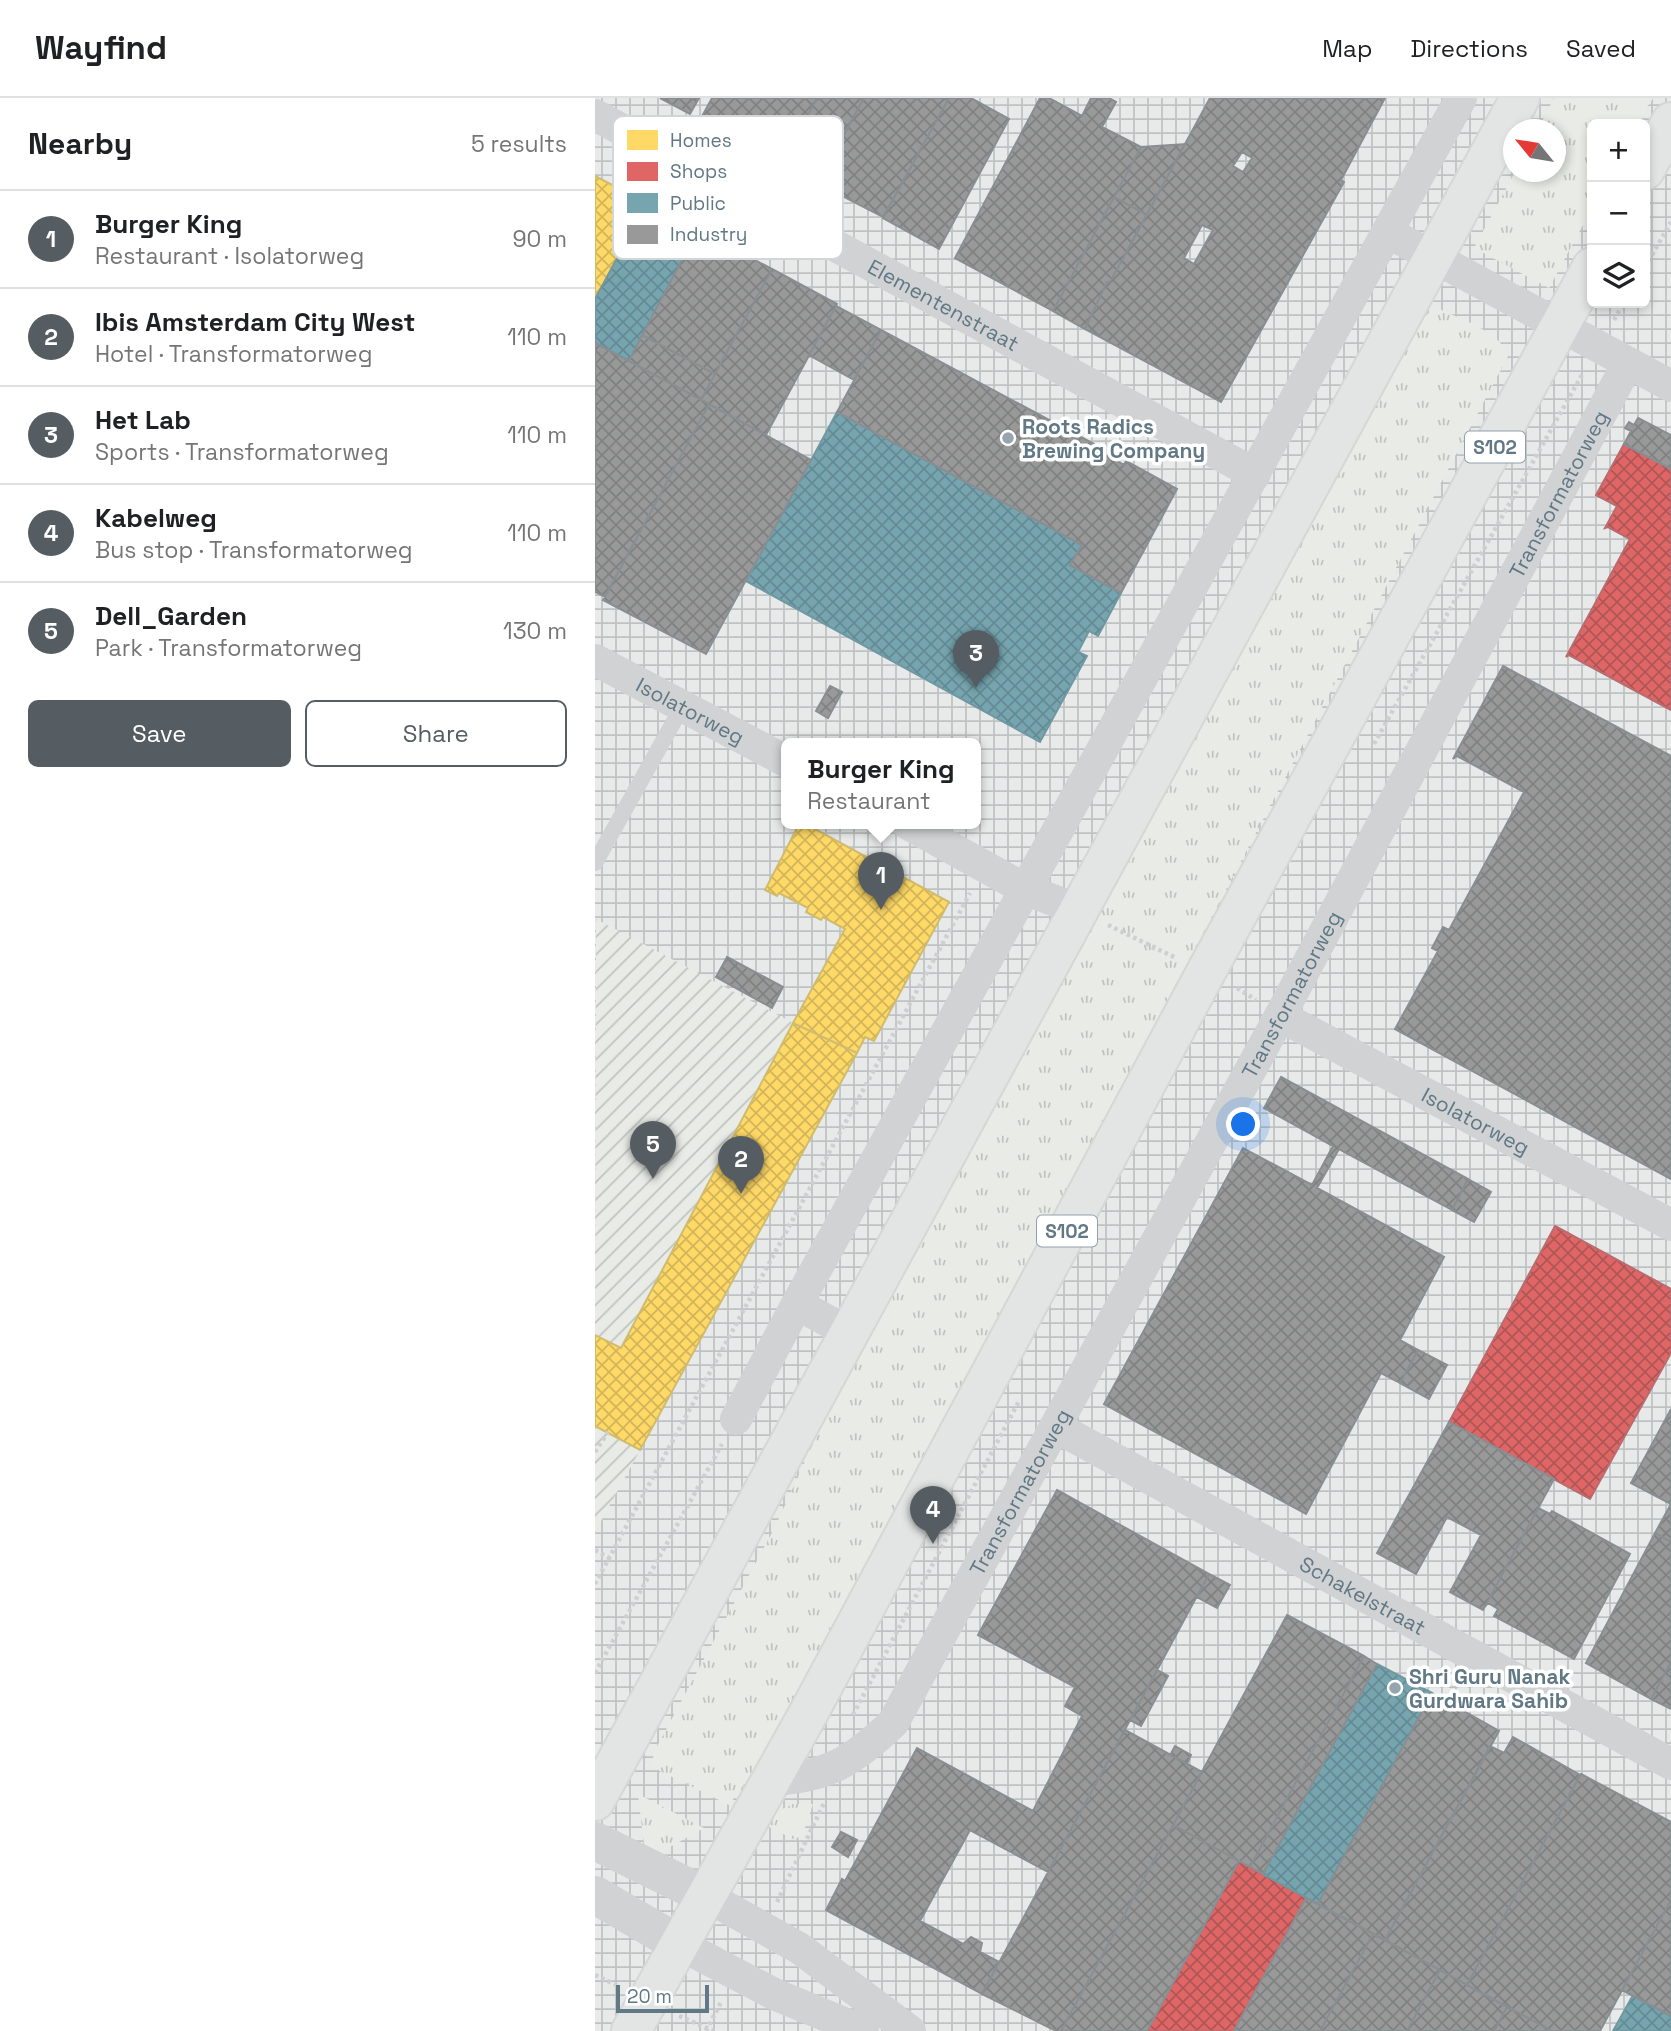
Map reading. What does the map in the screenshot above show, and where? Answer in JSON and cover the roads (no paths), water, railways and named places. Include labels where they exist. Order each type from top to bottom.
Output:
[{"type":"main road","points":[[595,1801],[1520,98]]},
{"type":"main road","points":[[1650,161],[1671,122]]},
{"type":"main road","name":"S102","points":[[631,2031],[1229,984],[1587,276]]},
{"type":"street","points":[[736,1419],[1461,98]]},
{"type":"street","name":"Elementenstraat","points":[[595,115],[613,125]]},
{"type":"street","points":[[1389,233],[1671,386]]},
{"type":"street","name":"Elementenstraat","points":[[843,250],[1255,474]]},
{"type":"street","name":"Transformatorweg","points":[[772,1780],[794,1779],[833,1770],[865,1750],[893,1723],[1280,1016],[1628,363]]},
{"type":"street","name":"Isolatorweg","points":[[595,660],[781,758]]},
{"type":"street","points":[[918,829],[1025,889],[1078,910]]},
{"type":"street","name":"Isolatorweg","points":[[1280,1016],[1671,1225]]},
{"type":"street","points":[[797,1304],[848,1332]]},
{"type":"street","name":"Schakelstraat","points":[[1056,1427],[1671,1763]]},
{"type":"street","points":[[595,1841],[706,1896],[799,1948],[910,2031]]},
{"type":"street","points":[[595,1895],[679,1944],[774,1994],[863,2031]]},
{"type":"lane","points":[[595,863],[682,707]]},
{"type":"place","name":"Roots Radics Brewing Company","points":[[1008,438]]},
{"type":"place","name":"Het Lab","points":[[976,688]]},
{"type":"place","name":"Burger King","points":[[881,910]]},
{"type":"place","name":"Dell_Garden","points":[[653,1179]]},
{"type":"place","name":"Ibis Amsterdam City West","points":[[741,1194]]},
{"type":"place","name":"Kabelweg","points":[[933,1544]]},
{"type":"place","name":"Shri Guru Nanak Gurdwara Sahib","points":[[1395,1688]]}]
